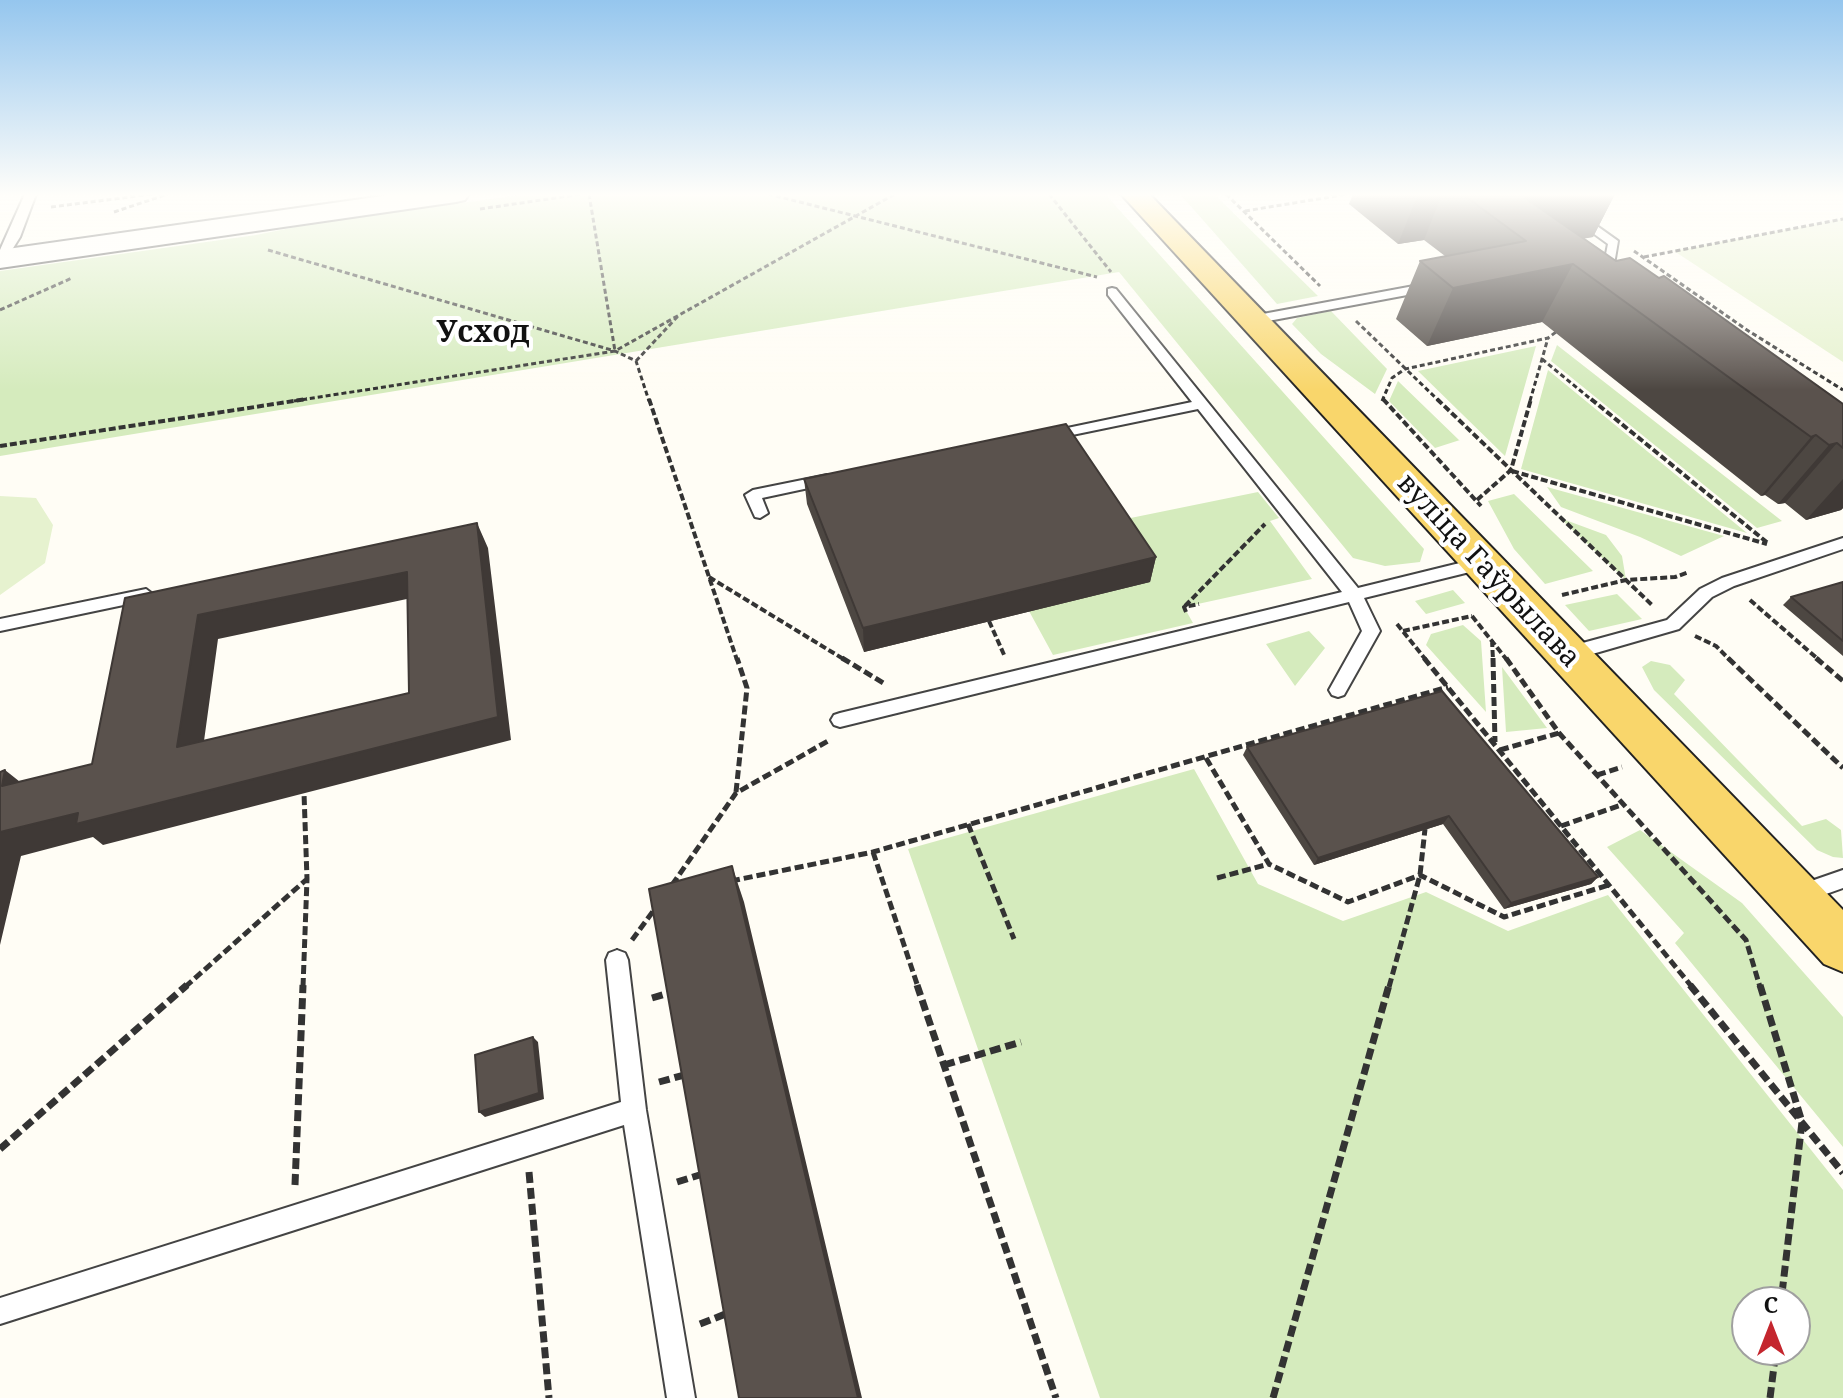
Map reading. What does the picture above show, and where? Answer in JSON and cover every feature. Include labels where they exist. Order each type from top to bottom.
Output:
[{"type":"main road","name":"вуліца Гаўрылава","points":[[1195,259],[1843,947]]},
{"type":"lane","points":[[1604,291],[1611,259]]},
{"type":"lane","points":[[1113,285],[1283,505],[1362,593],[1371,631],[1338,690]]},
{"type":"lane","points":[[1252,320],[1440,285]]},
{"type":"lane","points":[[1034,438],[1202,404]]},
{"type":"lane","points":[[760,513],[753,495],[847,476]]},
{"type":"lane","points":[[1567,655],[1673,625],[1706,593],[1728,582],[1843,543]]},
{"type":"lane","points":[[840,720],[1480,564]]},
{"type":"lane","points":[[0,625],[167,591]]},
{"type":"lane","points":[[1795,896],[1843,879]]},
{"type":"lane","points":[[617,960],[634,1110],[681,1398]]},
{"type":"lane","points":[[0,1311],[634,1110]]},
{"type":"path","points":[[300,259],[615,351],[636,361],[747,688],[736,793]]},
{"type":"path","points":[[600,259],[615,351]]},
{"type":"path","points":[[0,446],[615,351],[776,259]]},
{"type":"path","points":[[1018,259],[1113,285]]},
{"type":"path","points":[[1095,259],[1113,285]]},
{"type":"path","points":[[1293,259],[1673,625],[1716,646],[1843,768]]},
{"type":"path","points":[[1646,259],[1747,330],[1843,390]]},
{"type":"path","points":[[0,310],[83,274]]},
{"type":"path","points":[[636,361],[684,311]]},
{"type":"path","points":[[1405,369],[1548,338],[1560,329]]},
{"type":"path","points":[[1477,500],[1511,470],[1548,338]]},
{"type":"path","points":[[1511,470],[1770,545],[1542,359]]},
{"type":"path","points":[[1184,607],[1283,505]]},
{"type":"path","points":[[617,960],[736,793],[876,711],[897,692],[708,576]]},
{"type":"path","points":[[1552,597],[1626,580]]},
{"type":"path","points":[[1362,593],[1403,631],[1843,1173]]},
{"type":"path","points":[[1403,631],[1482,614]]},
{"type":"path","points":[[1472,616],[1492,638],[1559,733],[1746,940],[1802,1122],[1783,1286]]},
{"type":"path","points":[[989,621],[1008,665]]},
{"type":"path","points":[[1781,626],[1843,681]]},
{"type":"path","points":[[1492,638],[1495,743]]},
{"type":"path","points":[[725,882],[873,852],[1448,687]]},
{"type":"path","points":[[1500,750],[1559,733]]},
{"type":"path","points":[[1206,758],[1269,864],[1348,902],[1420,875],[1504,917],[1609,885]]},
{"type":"path","points":[[295,1186],[307,879],[304,793]]},
{"type":"path","points":[[1561,826],[1624,804]]},
{"type":"path","points":[[968,824],[1014,939]]},
{"type":"path","points":[[1273,1398],[1420,875],[1425,829]]},
{"type":"path","points":[[873,852],[1056,1398]]},
{"type":"path","points":[[1217,878],[1269,864]]},
{"type":"path","points":[[0,1149],[307,879]]},
{"type":"path","points":[[666,894],[681,891]]},
{"type":"path","points":[[644,1001],[677,990]]},
{"type":"path","points":[[944,1065],[1021,1042]]},
{"type":"path","points":[[659,1082],[693,1073]]},
{"type":"path","points":[[527,1143],[549,1398]]},
{"type":"path","points":[[676,1182],[711,1172]]},
{"type":"path","points":[[700,1324],[736,1309]]},
{"type":"path","points":[[1770,1398],[1774,1366]]},
{"type":"green space","points":[[84,259],[1164,259],[1424,549],[1420,562],[1385,566],[1353,558],[1119,272],[0,456],[0,271]]},
{"type":"green space","points":[[1238,259],[1281,259],[1318,296],[1277,304]]},
{"type":"green space","points":[[1687,259],[1843,259],[1843,362]]},
{"type":"green space","points":[[1331,311],[1387,369],[1375,394],[1321,354],[1292,324],[1297,318]]},
{"type":"green space","points":[[1557,345],[1782,521],[1757,528],[1551,361]]},
{"type":"green space","points":[[1536,346],[1505,456],[1418,371]]},
{"type":"green space","points":[[1548,370],[1747,533],[1521,469]]},
{"type":"green space","points":[[1398,381],[1460,440],[1435,448],[1389,401]]},
{"type":"green space","points":[[1547,487],[1724,536],[1681,556],[1561,507]]},
{"type":"green space","points":[[1258,492],[1279,518],[1270,521],[1312,579],[1184,607],[1193,623],[1053,655],[1029,611],[1111,522]]},
{"type":"green space","points":[[1514,494],[1593,571],[1545,584],[1514,549],[1488,501]]},
{"type":"green space","points":[[0,496],[36,498],[53,525],[45,563],[0,595]]},
{"type":"green space","points":[[1560,518],[1606,535],[1622,556],[1626,580]]},
{"type":"green space","points":[[1453,590],[1465,603],[1426,614],[1415,601]]},
{"type":"green space","points":[[1617,594],[1642,619],[1589,631],[1565,605]]},
{"type":"green space","points":[[1463,625],[1481,641],[1486,712],[1426,645],[1431,634]]},
{"type":"green space","points":[[1309,631],[1325,648],[1295,686],[1266,644]]},
{"type":"green space","points":[[1651,661],[1670,665],[1685,680],[1674,694],[1802,826],[1826,819],[1841,830],[1843,858],[1817,850],[1654,690],[1642,667]]},
{"type":"green space","points":[[1502,667],[1547,728],[1506,732]]},
{"type":"green space","points":[[1194,769],[1258,884],[1343,921],[1426,892],[1508,931],[1608,895],[1843,1190],[1843,1398],[1100,1398],[908,849]]},
{"type":"green space","points":[[1640,830],[1742,903],[1843,1017],[1843,1147],[1675,943],[1684,933],[1607,847]]},
{"type":"building","points":[[1632,259],[1659,278],[1664,276],[1843,404],[1843,448],[1837,443],[1829,445],[1816,435],[1811,437],[1573,264],[1453,288],[1420,261]]},
{"type":"building","points":[[1066,424],[1156,557],[863,628],[804,479]]},
{"type":"building","points":[[477,523],[498,717],[76,824],[78,813],[0,832],[0,772],[5,770],[2,786],[92,764],[125,598]],"holes":[[[407,572],[409,693],[177,747],[198,615]]]},
{"type":"building","points":[[1843,582],[1843,641],[1791,597]]},
{"type":"building","points":[[1442,691],[1598,877],[1511,903],[1449,816],[1318,858],[1247,747]]},
{"type":"building","points":[[732,866],[858,1398],[739,1398],[649,889]]},
{"type":"building","points":[[533,1037],[539,1093],[479,1112],[475,1055]]},
{"type":"district","name":"Усход","points":[[483,333]]}]
